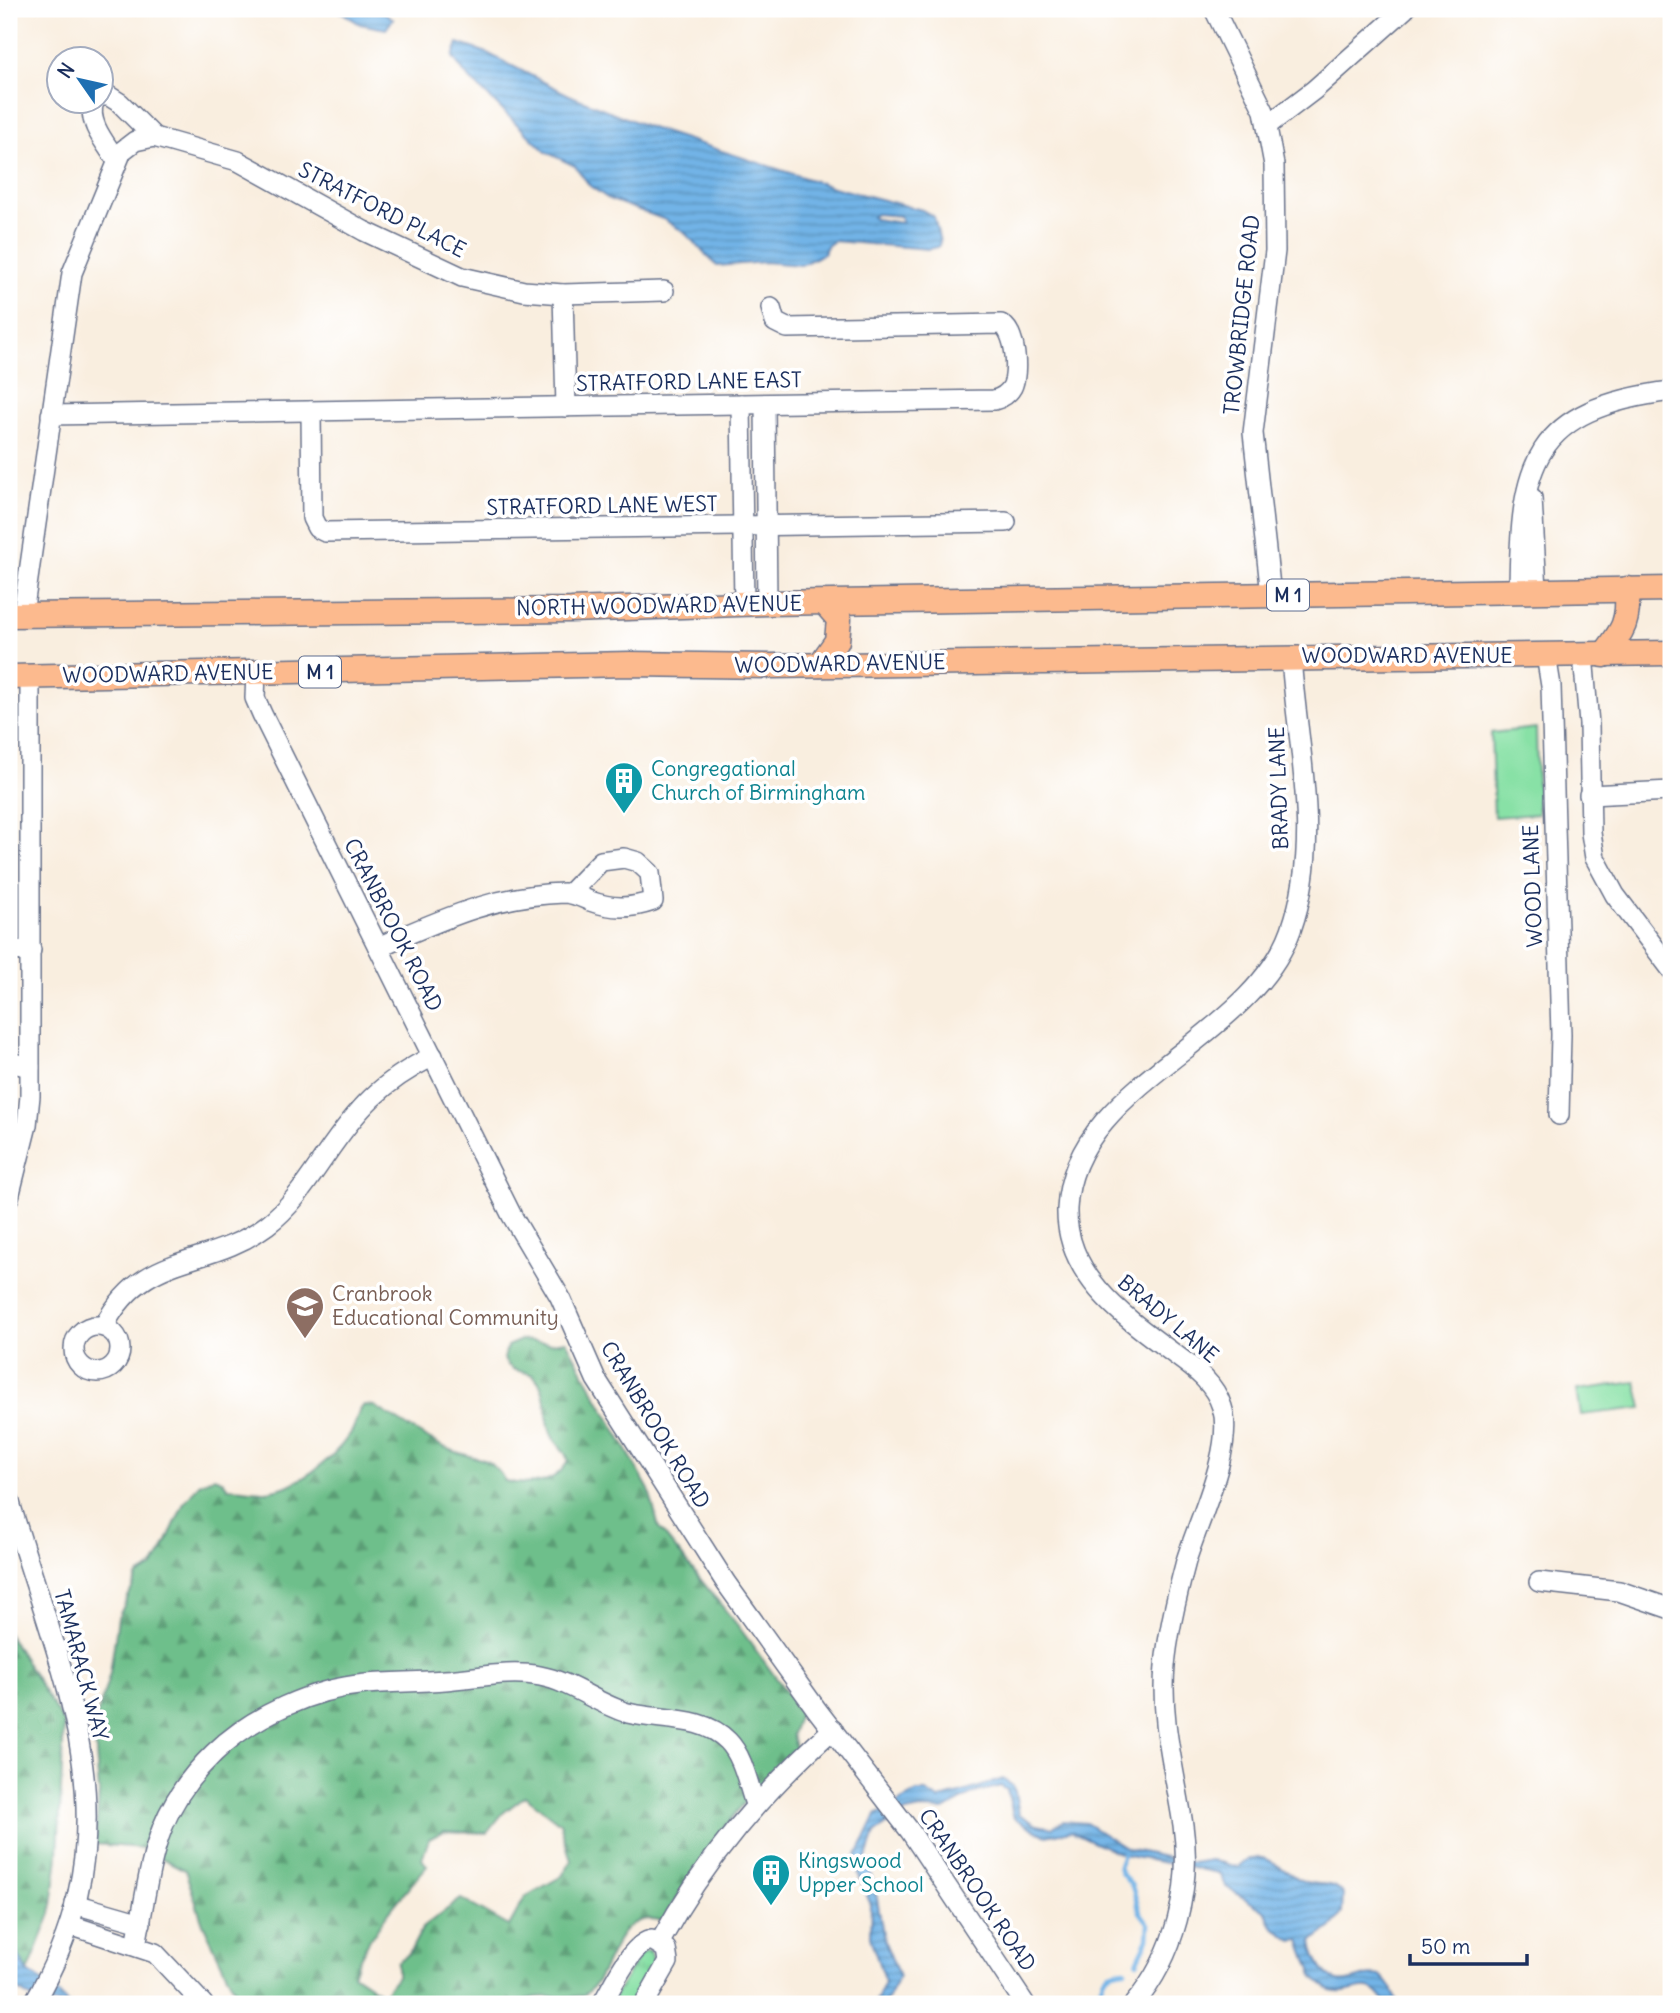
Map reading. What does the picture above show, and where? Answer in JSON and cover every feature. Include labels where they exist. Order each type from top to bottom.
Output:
[{"type":"main road","points":[[1594,655],[1626,626],[1629,614],[1627,589]]},
{"type":"main road","name":"M 1","points":[[1271,595],[1671,589]]},
{"type":"main road","name":"NORTH WOODWARD AVENUE","points":[[16,615],[571,610],[1271,595]]},
{"type":"main road","points":[[820,665],[837,641],[839,619],[825,603]]},
{"type":"main road","name":"WOODWARD AVENUE","points":[[19,676],[630,664],[820,665],[1671,653]]},
{"type":"street","name":"TROWBRIDGE ROAD","points":[[1214,9],[1243,63],[1268,125],[1275,178],[1275,251],[1253,433],[1271,595]]},
{"type":"street","points":[[1268,125],[1314,90],[1405,9]]},
{"type":"street","name":"STRATFORD PLACE","points":[[116,100],[154,137],[238,161],[364,231],[462,277],[504,288],[563,294],[664,291]]},
{"type":"street","points":[[93,116],[96,127],[117,161]]},
{"type":"street","points":[[16,615],[51,415],[72,272],[105,199],[117,161],[130,144],[154,137]]},
{"type":"street","points":[[563,294],[566,407]]},
{"type":"street","name":"STRATFORD LANE EAST","points":[[51,415],[994,400],[1007,394],[1014,379],[1013,338],[1008,328],[1001,324],[788,328],[775,322],[771,308]]},
{"type":"street","points":[[1528,590],[1530,480],[1541,450],[1572,421],[1612,403],[1671,391]]},
{"type":"street","points":[[741,404],[743,526],[756,604]]},
{"type":"street","points":[[756,604],[766,526],[765,404]]},
{"type":"street","name":"STRATFORD LANE WEST","points":[[310,411],[312,518],[317,528],[325,532],[1006,522]]},
{"type":"street","name":"WOOD LANE","points":[[1546,655],[1551,686],[1561,1035],[1559,1115]]},
{"type":"street","points":[[1594,655],[1589,724],[1589,795],[1591,832],[1599,867],[1671,970]]},
{"type":"street","name":"BRADY LANE","points":[[1134,2004],[1157,1972],[1181,1902],[1185,1862],[1183,1828],[1166,1735],[1165,1664],[1176,1601],[1221,1451],[1224,1419],[1217,1396],[1200,1374],[1125,1316],[1094,1285],[1077,1256],[1067,1210],[1074,1168],[1100,1127],[1241,1001],[1274,962],[1290,932],[1300,894],[1307,828],[1302,740],[1291,657]]},
{"type":"street","name":"CRANBROOK ROAD","points":[[256,673],[258,706],[512,1216],[560,1297],[596,1379],[726,1583],[910,1831],[1025,2004]]},
{"type":"street","points":[[9,1197],[27,1125],[30,1067],[31,950],[19,676]]},
{"type":"street","points":[[1589,795],[1671,791]]},
{"type":"street","points":[[379,947],[484,903],[529,894],[570,893]]},
{"type":"street","points":[[9,951],[31,950]]},
{"type":"street","points":[[104,1326],[116,1304],[145,1277],[170,1265],[234,1245],[277,1217],[301,1192],[370,1098],[399,1073],[433,1056]]},
{"type":"street","points":[[9,1062],[30,1067]]},
{"type":"street","name":"TAMARACK WAY","points":[[9,1499],[65,1676],[80,1733],[86,1811],[70,1925],[54,1965],[33,2004]]},
{"type":"street","points":[[1539,1582],[1608,1588],[1671,1609]]},
{"type":"street","points":[[136,1945],[157,1837],[168,1812],[198,1769],[230,1738],[257,1721],[299,1702],[345,1687],[509,1674],[551,1678],[619,1710],[688,1722],[724,1737],[735,1750],[755,1804]]},
{"type":"street","points":[[660,1942],[708,1864],[755,1804],[833,1729]]},
{"type":"street","points":[[75,1904],[141,1923]]},
{"type":"street","points":[[70,1925],[136,1945],[165,1961],[203,2004]]},
{"type":"street","points":[[602,2004],[639,1944],[648,1940],[660,1942],[668,1952],[668,1962],[643,2004]]},
{"type":"green space","points":[[1536,728],[1538,814],[1494,817],[1491,733]]},
{"type":"green space","points":[[521,1340],[551,1343],[566,1341],[649,1490],[659,1528],[739,1627],[800,1711],[792,1734],[796,1753],[739,1809],[691,1875],[663,1921],[647,1919],[635,1923],[625,1931],[596,1982],[582,1995],[536,1997],[516,2004],[241,2004],[203,1924],[185,1870],[142,1848],[95,1844],[99,1793],[94,1726],[110,1673],[118,1618],[138,1576],[153,1567],[184,1503],[199,1484],[214,1477],[222,1480],[228,1488],[266,1491],[302,1479],[324,1463],[343,1444],[364,1405],[374,1406],[441,1446],[487,1462],[505,1481],[533,1483],[557,1475],[568,1461],[550,1431],[540,1384],[533,1375],[508,1365],[504,1359],[507,1346]],"holes":[[[525,1796],[560,1823],[571,1861],[562,1876],[525,1897],[509,1926],[461,1899],[423,1927],[409,1954],[397,1962],[397,1976],[383,1994],[353,1974],[367,1944],[395,1904],[427,1866],[422,1859],[429,1839],[444,1831],[487,1833],[503,1813]]]},
{"type":"green space","points":[[1636,1382],[1642,1408],[1581,1415],[1577,1390]]},
{"type":"green space","points":[[9,1635],[64,1723],[58,1856],[51,1914],[28,1972],[9,1939]]},
{"type":"green space","points":[[649,1951],[655,1963],[631,2004],[610,2004],[641,1953]]},
{"type":"water","points":[[337,9],[380,9],[393,19],[386,29],[360,24]]},
{"type":"water","points":[[458,43],[487,53],[569,95],[651,128],[833,187],[922,210],[934,217],[940,242],[938,247],[929,249],[834,241],[827,246],[823,254],[801,265],[765,262],[717,266],[684,232],[663,219],[609,199],[590,186],[575,166],[546,152],[467,76],[453,57]],"holes":[[[876,214],[900,216],[903,223],[872,217]]]},
{"type":"water","points":[[1003,1779],[1014,1787],[1019,1814],[1037,1825],[1052,1828],[1063,1821],[1086,1823],[1127,1849],[1193,1863],[1211,1860],[1238,1867],[1247,1860],[1263,1858],[1303,1881],[1334,1887],[1343,1894],[1342,1913],[1332,1927],[1312,1941],[1318,1962],[1327,1974],[1340,1981],[1381,1976],[1392,1988],[1398,2004],[1386,2004],[1373,1989],[1330,1991],[1313,1976],[1300,1940],[1292,1941],[1272,1926],[1266,1912],[1225,1886],[1219,1873],[1123,1855],[1071,1831],[1046,1836],[1014,1818],[1007,1790],[1001,1786],[974,1793],[944,1810],[921,1809],[906,1812],[875,1833],[866,1861],[875,1887],[884,1940],[899,1976],[885,2004],[875,2004],[885,1982],[870,1937],[871,1905],[859,1876],[856,1857],[876,1815],[917,1792],[926,1792],[939,1800]]},
{"type":"water","points":[[9,1939],[28,1972],[54,1989],[68,2004],[41,2004],[9,1985]]},
{"type":"waterway","points":[[1124,1852],[1119,1866],[1121,1873],[1132,1886],[1140,1912],[1149,1924],[1148,1939],[1137,1962]]},
{"type":"waterway","points":[[1095,2004],[1105,1976],[1125,1970]]},
{"type":"place","name":"Congregational Church of Birmingham","points":[[624,815]]},
{"type":"place","name":"Cranbrook Educational Community","points":[[305,1340]]},
{"type":"place","name":"Kingswood Upper School","points":[[771,1907]]}]
